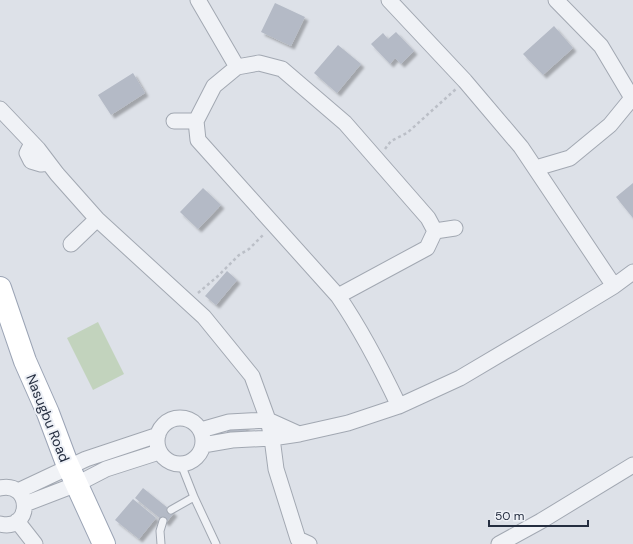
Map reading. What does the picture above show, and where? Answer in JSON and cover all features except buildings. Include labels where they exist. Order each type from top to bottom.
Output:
[{"type":"main road","name":"Nasugbu Road","points":[[0,288],[25,361],[73,476],[104,544]]},
{"type":"street","points":[[198,0],[237,67]]},
{"type":"street","points":[[388,0],[465,81],[521,146],[614,286]]},
{"type":"street","points":[[536,168],[570,158],[610,125],[633,98],[601,46],[556,0]]},
{"type":"street","points":[[399,406],[356,322],[338,296],[198,140],[196,122],[214,86],[237,67],[259,63],[282,69],[345,123],[428,218],[435,231]]},
{"type":"street","points":[[0,109],[32,143],[97,219],[204,316],[252,376],[268,420],[276,469],[298,539],[309,544]]},
{"type":"street","points":[[174,121],[196,122]]},
{"type":"street","points":[[70,244],[97,219]]},
{"type":"street","points":[[435,231],[455,228]]},
{"type":"street","points":[[338,296],[428,248],[435,231]]},
{"type":"street","points":[[202,437],[232,440],[272,438],[299,434],[348,423],[399,406],[460,378],[614,286],[633,272]]},
{"type":"street","points":[[178,418],[189,420],[196,424],[202,437],[200,453],[194,460],[181,464],[168,462],[159,452],[157,441],[158,435],[164,425],[170,420],[178,418]]},
{"type":"street","points":[[202,437],[229,422],[268,420],[299,434]]},
{"type":"street","points":[[73,476],[86,460],[158,435]]},
{"type":"street","points":[[21,497],[73,476],[106,469],[159,452]]},
{"type":"street","points":[[499,544],[633,465]]},
{"type":"street","points":[[0,488],[9,488],[21,497],[23,514],[17,521],[9,525],[0,524]]},
{"type":"street","points":[[17,521],[35,544]]},
{"type":"lane","points":[[181,464],[194,497],[216,544]]},
{"type":"lane","points":[[171,510],[194,497]]},
{"type":"lane","points":[[161,544],[160,531],[163,520]]},
{"type":"path","points":[[377,160],[391,141],[408,133],[465,81]]},
{"type":"path","points":[[187,302],[275,225]]},
{"type":"green space","points":[[98,322],[124,374],[93,390],[67,338]]}]
